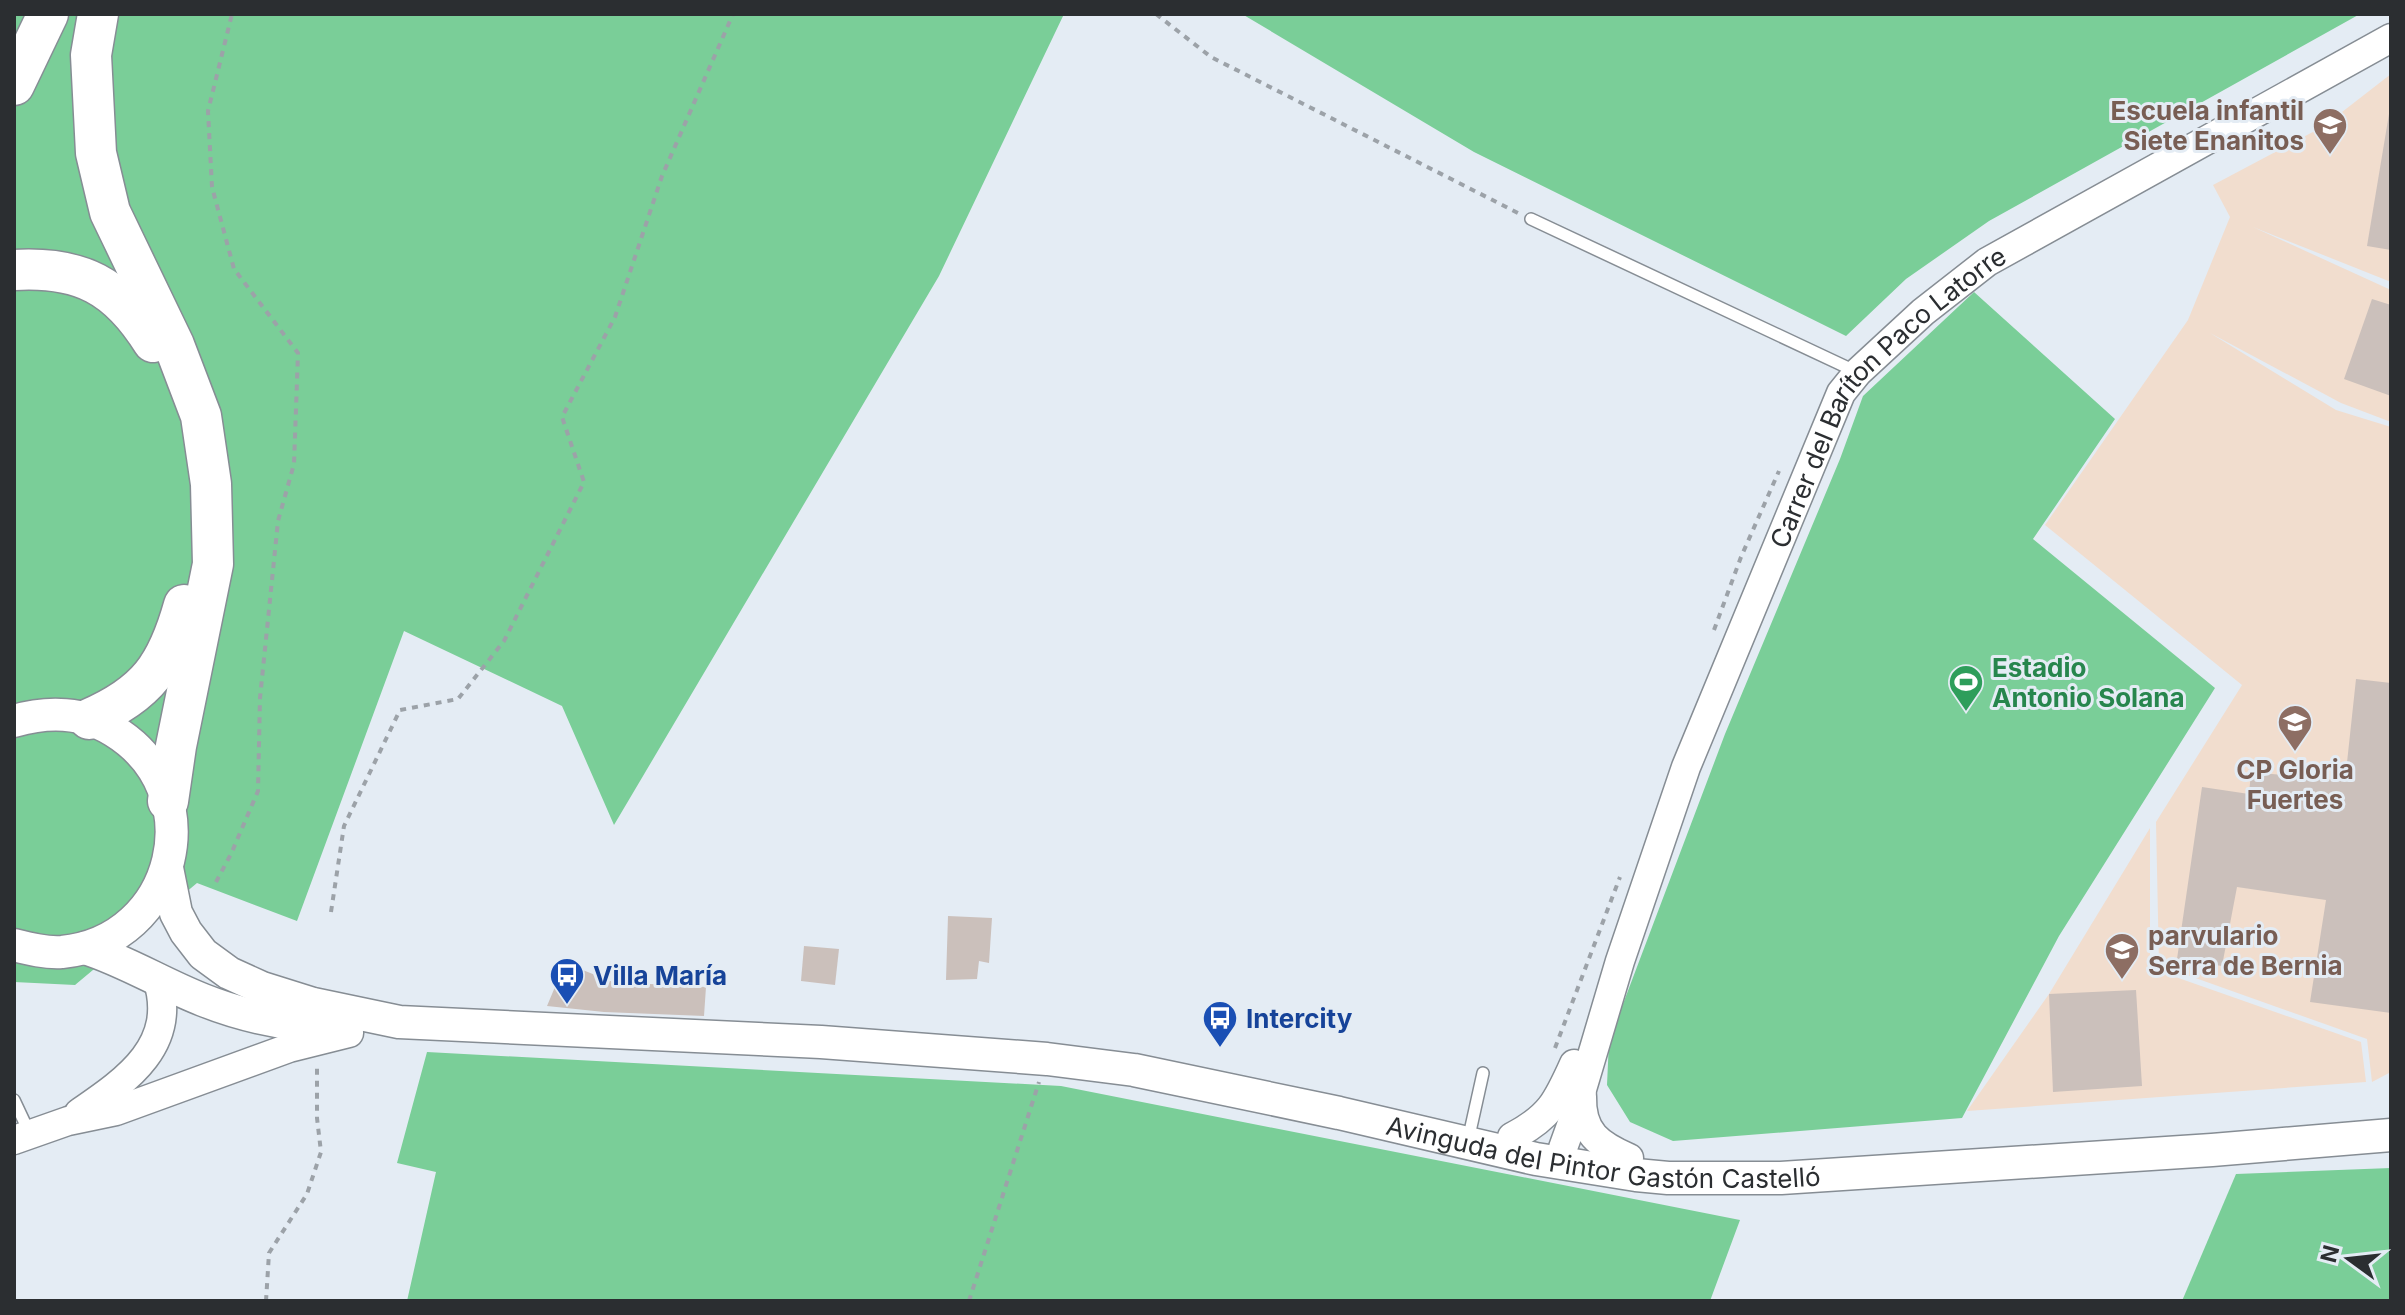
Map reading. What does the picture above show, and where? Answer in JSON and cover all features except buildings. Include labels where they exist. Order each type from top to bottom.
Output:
[{"type":"highway","points":[[14,85],[48,14]]},
{"type":"highway","points":[[98,14],[91,55],[96,153],[110,212],[174,345],[201,416],[211,484],[213,564],[176,746],[168,801]]},
{"type":"highway","points":[[14,270],[36,268],[69,273],[101,286],[123,302],[149,335],[173,382],[194,457],[198,495],[197,536],[188,588],[170,647],[154,675],[136,694],[89,719]]},
{"type":"main road","points":[[14,945],[35,951],[60,952],[85,948],[107,939],[135,918],[158,890],[167,868],[172,835],[168,801],[161,782],[139,750],[107,726],[89,719],[61,714],[20,716]]},
{"type":"main road","name":"Avinguda del Pintor Gastón Castelló","points":[[167,868],[176,913],[186,932],[203,954],[229,973],[288,998],[386,1025]]},
{"type":"main road","name":"Avinguda del Pintor Gastón Castelló","points":[[85,948],[111,956],[201,999],[298,1025],[386,1025],[821,1042],[1047,1059],[1134,1070],[1555,1153],[1563,1148],[1679,1163],[1849,1159],[2353,1127],[2373,1124],[2391,1116]]},
{"type":"main road","name":"Avinguda del Pintor Gastón Castelló","points":[[821,1042],[995,1042],[1131,1053],[1340,1095],[1471,1127],[1536,1159],[1657,1177],[1781,1178],[2391,1135]]},
{"type":"street","name":"Carrer del Baríton Paco Latorre","points":[[1563,1148],[1620,961],[1686,767],[1841,393],[1858,372],[1923,312],[1987,262],[2391,38]]},
{"type":"street","name":"Carrer del Baríton Paco Latorre","points":[[1506,1143],[1558,1100],[1620,961]]},
{"type":"street","name":"Avinguda del Pintor Gastón Castelló","points":[[68,1121],[133,1073],[149,1053],[163,1015],[163,997],[157,978]]},
{"type":"street","name":"Avinguda del Pintor Gastón Castelló","points":[[22,1137],[68,1121],[116,1111],[289,1048],[386,1025]]},
{"type":"street","name":"Avinguda del Pintor Gastón Castelló","points":[[1582,1084],[1582,1108],[1587,1128],[1602,1146],[1629,1158]]},
{"type":"lane","points":[[1531,219],[1858,372]]},
{"type":"lane","points":[[1471,1127],[1483,1073]]},
{"type":"lane","points":[[14,1100],[22,1137]]},
{"type":"path","points":[[216,882],[258,791],[260,698],[278,521],[294,464],[298,353],[234,269],[212,187],[208,111],[232,14]]},
{"type":"path","points":[[331,912],[344,826],[400,710],[458,699],[504,641],[584,482],[562,417],[615,317],[662,176],[733,14]]},
{"type":"path","points":[[1156,14],[1211,57],[1531,219]]},
{"type":"path","points":[[1737,567],[1779,472]]},
{"type":"path","points":[[266,1301],[269,1253],[307,1194],[321,1152],[317,1118],[317,1040]]},
{"type":"path","points":[[969,1301],[1047,1059]]},
{"type":"shaded area","name":"CP Gloria Fuertes","points":[[2391,74],[2391,282],[2253,227],[2391,290],[2391,422],[2341,403],[2210,333],[2336,410],[2391,427],[2391,1072],[2372,1082],[2367,1039],[2159,965],[2156,822],[2242,685],[2045,525],[2188,320],[2230,217],[2213,185],[2324,126]]},
{"type":"shaded area","name":"parvulario Serra de Bernia","points":[[2150,828],[2150,968],[2361,1042],[2366,1082],[1967,1111],[2049,994]]},
{"type":"green space","points":[[14,14],[1064,14],[939,276],[614,825],[562,706],[404,631],[297,921],[197,883],[75,985],[14,982]]},
{"type":"green space","points":[[1242,14],[2360,14],[1989,221],[1906,279],[1846,336],[1474,152]]},
{"type":"green space","name":"Estadio Antonio Solana","points":[[1974,292],[2115,419],[2033,539],[2215,688],[2059,936],[1962,1118],[1673,1141],[1630,1122],[1607,1085],[1609,1041],[1725,734],[1840,459],[1863,396]]},
{"type":"green space","points":[[427,1052],[1061,1086],[1740,1220],[1710,1301],[407,1301],[436,1172],[397,1163]]},
{"type":"green space","points":[[2391,1168],[2391,1301],[2182,1301],[2236,1174]]},
{"type":"place","name":"Escuela infantil Siete Enanitos","points":[[2330,156]]},
{"type":"place","name":"Estadio Antonio Solana","points":[[1966,713]]},
{"type":"place","name":"CP Gloria Fuertes","points":[[2295,753]]},
{"type":"place","name":"parvulario Serra de Bernia","points":[[2122,981]]},
{"type":"place","name":"Villa María","points":[[567,1006]]},
{"type":"place","name":"Intercity","points":[[1220,1049]]}]
